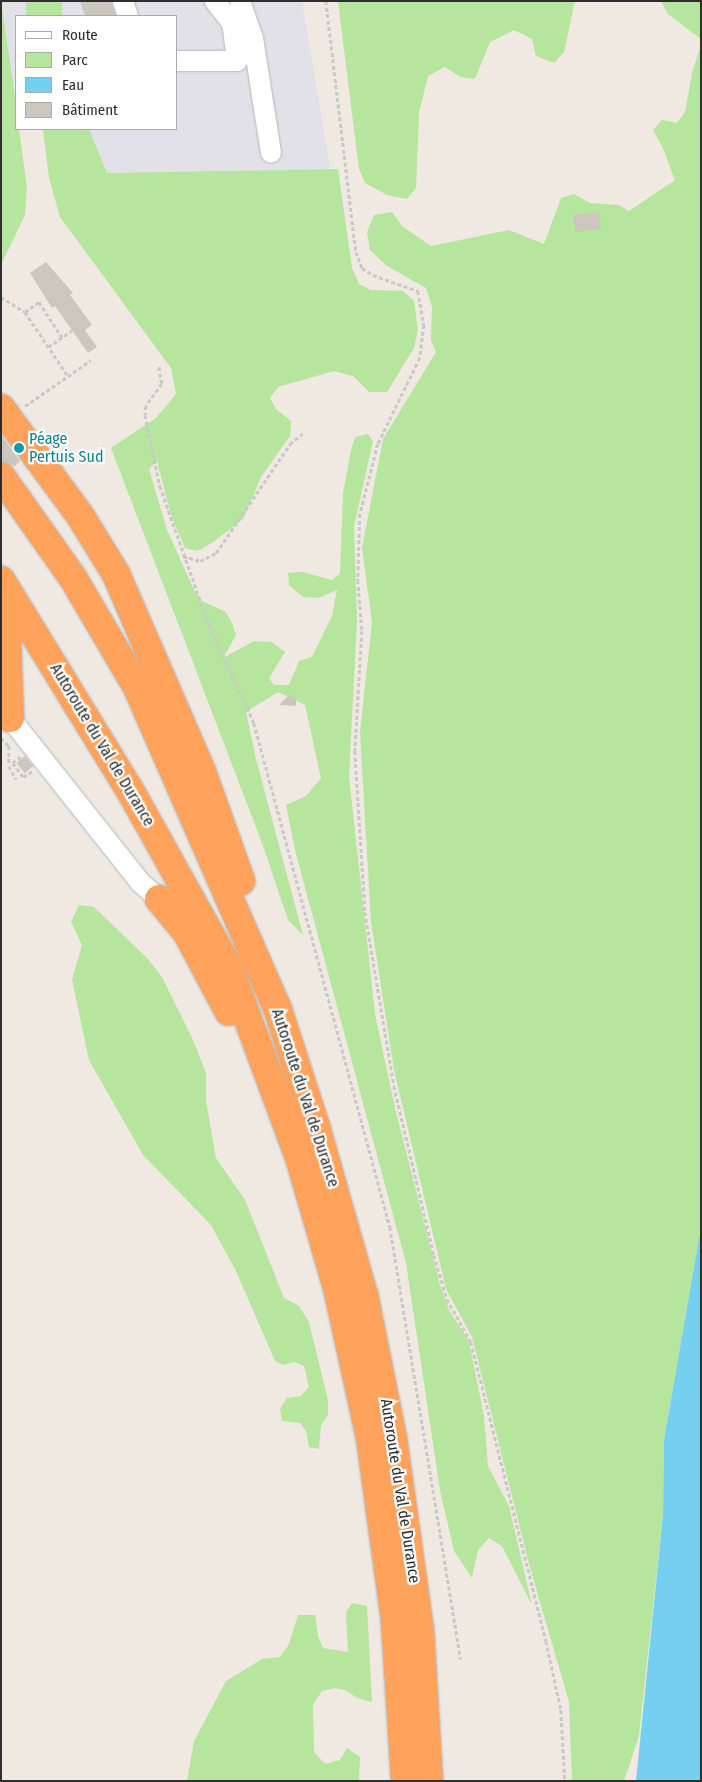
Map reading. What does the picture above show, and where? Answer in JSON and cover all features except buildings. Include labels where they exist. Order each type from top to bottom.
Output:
[{"type":"highway","points":[[10,409],[82,517],[120,582],[202,772],[244,892],[278,1010]]},
{"type":"highway","name":"Autoroute du Val de Durance","points":[[1,476],[73,578],[137,687],[278,1010],[348,1234],[382,1381],[408,1532],[420,1630],[429,1781]]},
{"type":"highway","points":[[2,583],[6,728]]},
{"type":"highway","name":"Autoroute du Val de Durance","points":[[2,583],[190,894],[228,968],[284,1116],[323,1230],[353,1352],[370,1437],[395,1620],[405,1781]]},
{"type":"highway","points":[[159,900],[174,915],[196,947],[249,1054],[284,1116]]},
{"type":"lane","points":[[123,1],[128,15]]},
{"type":"lane","points":[[178,61],[237,61],[232,23],[215,1]]},
{"type":"lane","points":[[240,1],[253,38],[271,153]]},
{"type":"lane","points":[[6,728],[140,882],[159,900]]},
{"type":"path","points":[[326,1],[356,252],[362,268],[373,275],[418,291],[424,325],[420,358],[378,444],[360,514],[358,580],[362,631],[355,752],[367,922],[394,1086],[432,1246],[446,1299],[472,1342],[546,1641],[561,1710],[565,1781]]},
{"type":"path","points":[[1,296],[26,312],[68,376]]},
{"type":"path","points":[[26,312],[39,302],[62,337]]},
{"type":"path","points":[[48,347],[72,330]]},
{"type":"path","points":[[10,409],[68,376],[91,360]]},
{"type":"path","points":[[159,367],[162,384],[146,406],[145,415],[160,486],[182,556],[208,625],[254,723],[390,1227],[461,1658]]},
{"type":"path","points":[[182,556],[200,560],[216,553],[290,444],[302,434]]},
{"type":"path","points":[[6,728],[9,746],[9,766],[15,780],[22,775]]},
{"type":"path","points":[[28,751],[13,763],[22,775],[26,777],[40,766]]},
{"type":"shaded area","points":[[1,1],[302,1],[332,178],[71,177],[42,130],[178,130],[178,15],[15,15],[15,87],[2,66]]},
{"type":"green space","points":[[1,1],[15,96],[15,130],[19,130],[27,188],[25,215],[1,265]]},
{"type":"green space","points":[[26,1],[62,1],[62,15],[26,15]]},
{"type":"green space","points":[[338,1],[575,1],[564,52],[554,63],[536,56],[532,39],[514,30],[490,42],[475,79],[460,77],[445,67],[428,76],[419,113],[416,188],[407,199],[387,195],[365,183],[359,169]]},
{"type":"green space","points":[[661,1],[701,1],[701,39],[668,14]]},
{"type":"green space","points":[[701,45],[701,1227],[664,1440],[663,1515],[639,1736],[624,1781],[572,1781],[569,1702],[529,1564],[472,1337],[446,1289],[394,1070],[371,922],[360,732],[372,622],[362,548],[383,439],[436,352],[431,340],[432,307],[426,288],[387,266],[370,250],[367,232],[374,215],[392,212],[402,226],[431,246],[509,230],[544,244],[561,198],[574,194],[590,203],[619,205],[629,211],[675,180],[662,146],[653,130],[662,120],[677,123],[685,112],[692,73]]},
{"type":"green space","points":[[43,130],[89,130],[107,173],[338,169],[352,268],[359,284],[371,290],[403,291],[414,301],[418,330],[414,348],[387,392],[369,392],[353,376],[334,371],[278,387],[270,398],[276,409],[291,421],[290,436],[261,477],[243,519],[212,543],[197,551],[185,548],[170,512],[157,461],[149,469],[167,530],[194,590],[202,601],[226,612],[232,623],[236,635],[223,658],[254,641],[272,642],[285,652],[269,678],[274,685],[289,685],[299,661],[312,657],[332,616],[337,590],[318,598],[303,597],[289,585],[288,573],[302,572],[332,580],[340,573],[343,493],[351,450],[355,437],[368,434],[373,441],[354,527],[357,621],[349,776],[375,1014],[395,1108],[440,1285],[450,1312],[469,1341],[484,1416],[488,1466],[509,1506],[532,1605],[502,1546],[489,1538],[478,1550],[472,1578],[454,1551],[440,1490],[406,1263],[296,854],[286,805],[306,796],[321,778],[305,705],[278,692],[246,712],[256,759],[303,935],[288,920],[262,843],[111,448],[156,418],[176,394],[171,368],[60,217],[49,178]]},
{"type":"green space","points":[[79,905],[94,907],[147,958],[162,977],[193,1040],[206,1073],[206,1101],[216,1158],[245,1200],[284,1298],[299,1306],[309,1322],[328,1400],[328,1415],[321,1425],[319,1449],[309,1447],[306,1431],[300,1423],[282,1421],[280,1409],[287,1398],[301,1396],[309,1387],[304,1366],[294,1362],[283,1365],[275,1361],[236,1271],[211,1225],[143,1155],[89,1060],[72,980],[82,945],[71,922]]},
{"type":"green space","points":[[352,1603],[367,1606],[372,1702],[357,1698],[345,1690],[335,1688],[322,1691],[313,1705],[314,1752],[325,1764],[340,1760],[347,1748],[360,1757],[359,1781],[187,1781],[194,1741],[226,1681],[262,1659],[280,1657],[289,1644],[298,1615],[315,1615],[318,1636],[323,1648],[348,1652],[346,1612]]},
{"type":"water","points":[[701,1227],[701,1781],[636,1781],[663,1515],[664,1440]]},
{"type":"place","name":"Péage Pertuis Sud","points":[[19,448]]}]
